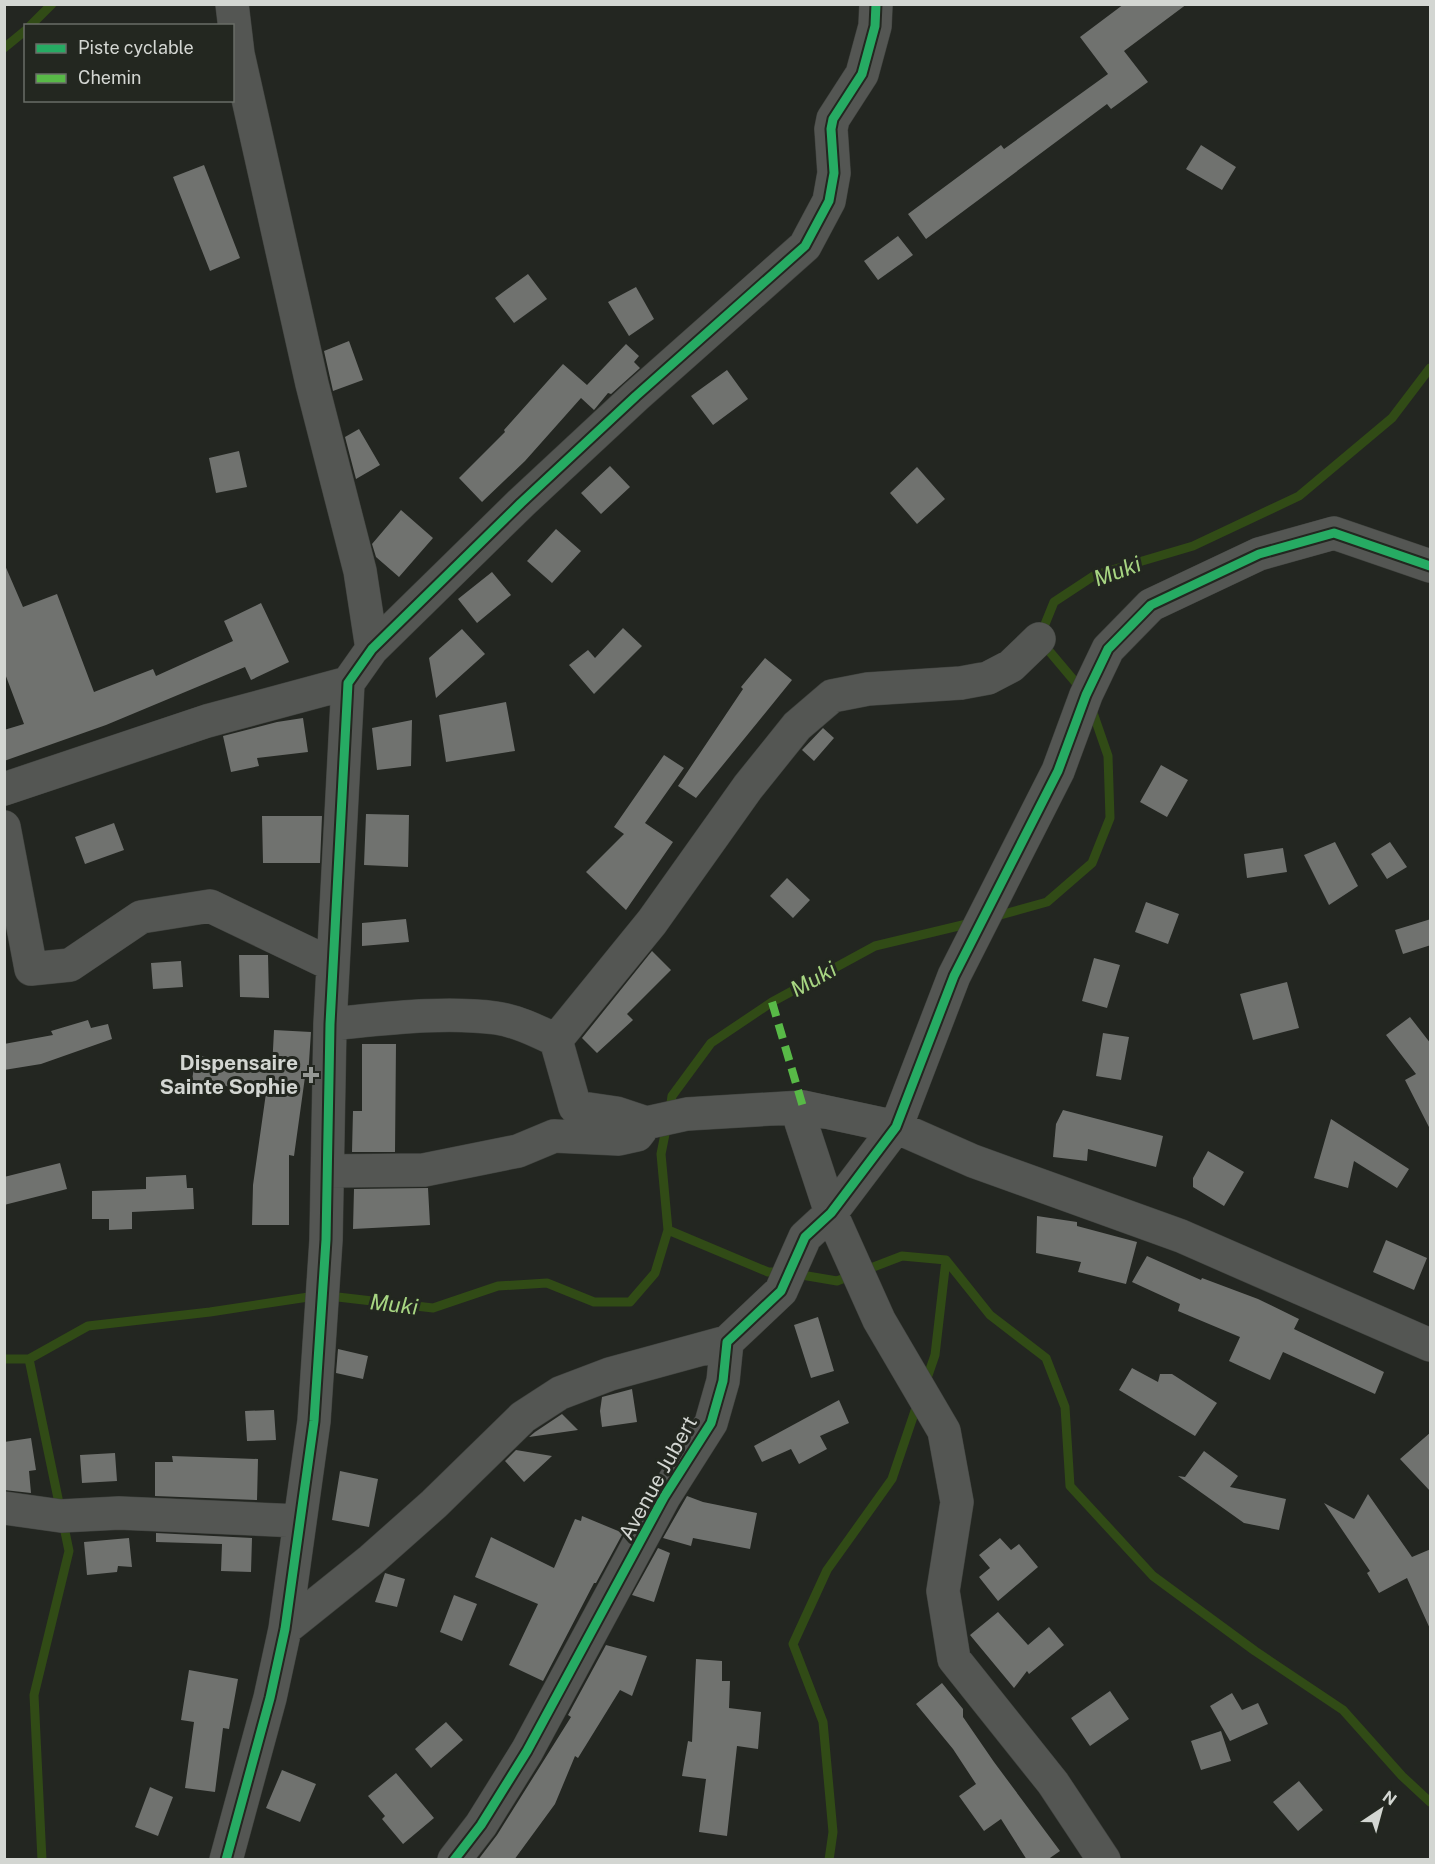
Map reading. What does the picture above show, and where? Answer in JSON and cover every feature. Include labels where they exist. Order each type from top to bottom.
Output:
[{"type":"street","points":[[232,4],[238,54],[312,384],[360,571],[372,649]]},
{"type":"street","points":[[226,1860],[270,1698],[285,1629],[314,1421],[328,1171],[330,1024],[348,684],[372,649],[521,503],[636,396],[805,246],[830,201],[834,173],[831,129],[833,119],[862,74],[875,26],[876,4]]},
{"type":"street","points":[[285,1629],[371,1560],[434,1504],[523,1417],[550,1399],[610,1374],[727,1342],[781,1291],[806,1237],[831,1213],[896,1127],[954,976],[1058,771],[1086,695],[1108,649],[1151,605],[1259,554],[1334,533],[1431,566]]},
{"type":"street","points":[[556,1040],[652,922],[748,787],[797,726],[832,696],[868,688],[961,683],[988,678],[1011,666],[1039,639]]},
{"type":"street","points":[[4,789],[207,721],[348,684]]},
{"type":"street","points":[[4,826],[31,969],[70,965],[141,917],[210,906],[333,965]]},
{"type":"street","points":[[330,1024],[395,1018],[497,1018],[528,1027],[556,1040],[575,1107]]},
{"type":"street","points":[[575,1107],[616,1113],[646,1124],[687,1114],[803,1107],[896,1127],[973,1161],[1181,1236],[1431,1345]]},
{"type":"street","points":[[554,1136],[575,1107]]},
{"type":"street","points":[[803,1107],[800,1119],[831,1213],[879,1320],[944,1431],[957,1502],[943,1591],[954,1659],[1053,1783],[1104,1860]]},
{"type":"street","points":[[328,1171],[424,1170],[518,1151],[554,1136],[619,1139],[637,1134],[646,1124]]},
{"type":"street","name":"Avenue Jubert","points":[[454,1860],[481,1825],[527,1751],[664,1497],[711,1423],[723,1381],[727,1342]]},
{"type":"street","points":[[4,1508],[61,1516],[119,1513],[299,1521]]},
{"type":"building","points":[[1124,4],[1187,4],[1124,51],[1148,82],[1111,109],[1107,104],[926,239],[908,214],[1001,145],[1004,149],[1108,74],[1080,37]]},
{"type":"building","points":[[1201,145],[1236,167],[1222,190],[1186,169]]},
{"type":"building","points":[[204,165],[240,258],[210,271],[173,177]]},
{"type":"building","points":[[898,236],[913,255],[878,280],[864,261]]},
{"type":"building","points":[[528,274],[547,299],[514,323],[495,298]]},
{"type":"building","points":[[636,287],[654,319],[629,336],[608,302]]},
{"type":"building","points":[[349,341],[363,380],[333,391],[324,351]]},
{"type":"building","points":[[626,344],[639,356],[634,362],[640,368],[611,394],[608,393],[594,410],[581,398],[525,461],[482,502],[459,478],[505,432],[504,430],[563,364],[587,385]]},
{"type":"building","points":[[727,370],[748,399],[713,425],[691,396]]},
{"type":"building","points":[[359,429],[380,465],[356,479],[345,437]]},
{"type":"building","points":[[239,451],[247,487],[216,493],[209,458]]},
{"type":"building","points":[[610,466],[630,487],[601,514],[581,493]]},
{"type":"building","points":[[917,467],[945,499],[917,524],[890,493]]},
{"type":"building","points":[[401,510],[433,538],[399,577],[376,557],[372,544]]},
{"type":"building","points":[[556,529],[581,551],[552,583],[527,561]]},
{"type":"building","points":[[4,563],[23,607],[57,594],[94,692],[153,669],[156,676],[233,641],[224,621],[261,603],[289,662],[251,680],[245,667],[106,725],[4,761],[4,730],[24,724],[4,671]]},
{"type":"building","points":[[492,572],[511,595],[477,623],[458,599]]},
{"type":"building","points":[[623,628],[642,646],[594,694],[569,665],[588,650],[595,658]]},
{"type":"building","points":[[462,629],[485,654],[436,698],[429,658]]},
{"type":"building","points":[[765,658],[792,680],[696,798],[678,786],[743,689],[741,687]]},
{"type":"building","points":[[506,702],[515,751],[446,762],[439,715]]},
{"type":"building","points":[[303,718],[308,752],[257,758],[259,766],[231,772],[223,736],[277,722]]},
{"type":"building","points":[[412,720],[411,766],[377,770],[372,728]]},
{"type":"building","points":[[823,728],[834,738],[814,761],[802,750]]},
{"type":"building","points":[[664,755],[684,768],[645,823],[673,842],[626,910],[586,872],[624,834],[614,827]]},
{"type":"building","points":[[1161,765],[1188,780],[1167,817],[1140,802]]},
{"type":"building","points":[[366,814],[409,815],[408,867],[364,865]]},
{"type":"building","points":[[262,816],[322,816],[320,863],[263,863]]},
{"type":"building","points":[[114,823],[124,850],[85,864],[75,837]]},
{"type":"building","points":[[1335,842],[1358,886],[1329,905],[1304,855]]},
{"type":"building","points":[[1390,842],[1407,867],[1387,879],[1371,854]]},
{"type":"building","points":[[1283,848],[1287,872],[1247,878],[1244,854]]},
{"type":"building","points":[[787,878],[810,900],[793,918],[770,896]]},
{"type":"building","points":[[1146,902],[1179,914],[1168,944],[1135,932]]},
{"type":"building","points":[[406,919],[409,942],[362,946],[362,923]]},
{"type":"building","points":[[1431,919],[1431,945],[1403,954],[1395,930]]},
{"type":"building","points":[[652,951],[671,970],[627,1014],[633,1020],[597,1053],[582,1038]]},
{"type":"building","points":[[239,955],[268,955],[269,998],[240,997]]},
{"type":"building","points":[[1094,958],[1120,965],[1107,1008],[1082,1001]]},
{"type":"building","points":[[181,961],[183,987],[153,989],[151,963]]},
{"type":"building","points":[[1287,982],[1299,1028],[1253,1040],[1240,994]]},
{"type":"building","points":[[1410,1017],[1431,1044],[1431,1131],[1405,1080],[1416,1074],[1386,1035]]},
{"type":"building","points":[[88,1020],[91,1028],[108,1024],[112,1039],[41,1064],[4,1070],[4,1044],[53,1035],[51,1031]]},
{"type":"building","points":[[274,1030],[311,1032],[308,1077],[305,1077],[294,1156],[289,1155],[289,1225],[252,1225],[253,1185],[266,1093],[192,1080],[196,1055],[272,1069]]},
{"type":"building","points":[[1103,1033],[1129,1037],[1121,1080],[1096,1076]]},
{"type":"building","points":[[362,1044],[396,1044],[395,1152],[352,1152],[353,1111],[362,1111]]},
{"type":"building","points":[[1063,1110],[1163,1136],[1156,1167],[1088,1149],[1087,1161],[1053,1157],[1056,1124]]},
{"type":"building","points":[[1331,1119],[1409,1169],[1397,1188],[1354,1161],[1348,1188],[1314,1178]]},
{"type":"building","points":[[1208,1151],[1244,1172],[1224,1206],[1193,1187],[1193,1178]]},
{"type":"building","points":[[60,1163],[67,1189],[4,1205],[4,1177]]},
{"type":"building","points":[[186,1175],[187,1188],[193,1188],[194,1209],[132,1212],[132,1229],[109,1230],[109,1219],[92,1219],[92,1191],[146,1189],[146,1177]]},
{"type":"building","points":[[428,1188],[430,1225],[353,1229],[354,1189]]},
{"type":"building","points":[[1037,1216],[1077,1222],[1077,1226],[1137,1242],[1126,1284],[1078,1272],[1081,1262],[1036,1253]]},
{"type":"building","points":[[1386,1240],[1427,1258],[1414,1290],[1373,1272]]},
{"type":"building","points":[[1147,1256],[1201,1280],[1202,1278],[1258,1299],[1299,1319],[1294,1329],[1384,1372],[1375,1394],[1283,1352],[1270,1380],[1229,1361],[1240,1337],[1178,1311],[1180,1304],[1132,1282]]},
{"type":"building","points":[[818,1317],[834,1371],[811,1378],[794,1325]]},
{"type":"building","points":[[338,1349],[368,1356],[363,1379],[336,1373]]},
{"type":"building","points":[[1132,1368],[1158,1382],[1160,1374],[1172,1374],[1217,1403],[1195,1436],[1119,1390]]},
{"type":"building","points":[[632,1389],[637,1422],[602,1427],[600,1411],[602,1397]]},
{"type":"building","points":[[839,1400],[849,1423],[820,1436],[827,1449],[799,1464],[791,1449],[762,1462],[754,1446]]},
{"type":"building","points":[[274,1410],[276,1440],[247,1441],[245,1411]]},
{"type":"building","points":[[562,1414],[578,1430],[529,1437],[535,1432]]},
{"type":"building","points":[[1431,1432],[1431,1492],[1400,1459]]},
{"type":"building","points":[[31,1438],[36,1470],[29,1471],[31,1493],[4,1490],[4,1442]]},
{"type":"building","points":[[516,1450],[552,1456],[524,1482],[505,1461]]},
{"type":"building","points":[[1204,1451],[1238,1476],[1230,1487],[1286,1499],[1279,1530],[1244,1523],[1178,1476],[1185,1477]]},
{"type":"building","points":[[115,1453],[117,1481],[82,1483],[80,1455]]},
{"type":"building","points":[[172,1456],[258,1459],[257,1500],[155,1496],[155,1462],[173,1462]]},
{"type":"building","points":[[340,1471],[378,1479],[369,1527],[332,1520]]},
{"type":"building","points":[[1368,1494],[1412,1557],[1431,1549],[1431,1631],[1407,1578],[1379,1593],[1367,1573],[1370,1571],[1324,1503],[1354,1519]]},
{"type":"building","points":[[687,1496],[703,1502],[757,1513],[750,1549],[693,1538],[691,1546],[663,1538]]},
{"type":"building","points":[[582,1516],[623,1533],[543,1681],[509,1665],[538,1604],[475,1577],[491,1537],[554,1568],[575,1519],[581,1521]]},
{"type":"building","points":[[156,1533],[252,1538],[251,1572],[221,1571],[222,1544],[156,1542]]},
{"type":"building","points":[[129,1538],[132,1567],[118,1566],[117,1572],[87,1575],[84,1542]]},
{"type":"building","points":[[1000,1538],[1011,1550],[1019,1544],[1038,1567],[998,1601],[979,1577],[990,1568],[979,1555]]},
{"type":"building","points":[[658,1548],[670,1553],[654,1602],[632,1595]]},
{"type":"building","points":[[385,1573],[405,1579],[397,1607],[375,1602]]},
{"type":"building","points":[[454,1595],[477,1604],[462,1641],[440,1632]]},
{"type":"building","points":[[998,1612],[1028,1645],[1049,1627],[1064,1645],[1029,1674],[1027,1671],[1014,1688],[970,1635]]},
{"type":"building","points":[[606,1645],[647,1656],[632,1696],[620,1690],[578,1758],[575,1756],[555,1804],[514,1860],[478,1860],[497,1835],[571,1717],[568,1715]]},
{"type":"building","points":[[696,1659],[722,1661],[722,1681],[730,1681],[729,1708],[761,1712],[758,1749],[737,1746],[727,1836],[699,1832],[706,1779],[682,1776],[688,1741],[692,1742]]},
{"type":"building","points":[[189,1670],[238,1679],[229,1729],[223,1728],[215,1792],[185,1788],[194,1722],[181,1720]]},
{"type":"building","points":[[942,1683],[963,1709],[963,1717],[994,1762],[1060,1851],[1047,1860],[1027,1860],[1001,1819],[984,1831],[959,1796],[976,1784],[953,1749],[916,1704]]},
{"type":"building","points":[[1110,1691],[1129,1719],[1090,1746],[1071,1718]]},
{"type":"building","points":[[1232,1693],[1242,1710],[1258,1703],[1268,1724],[1230,1741],[1210,1706]]},
{"type":"building","points":[[446,1722],[463,1740],[431,1768],[415,1749]]},
{"type":"building","points":[[1221,1731],[1231,1761],[1201,1770],[1191,1741]]},
{"type":"building","points":[[282,1770],[316,1784],[300,1822],[266,1808]]},
{"type":"building","points":[[396,1773],[434,1818],[403,1844],[382,1819],[385,1816],[368,1796]]},
{"type":"building","points":[[1299,1781],[1323,1810],[1298,1831],[1273,1802]]},
{"type":"building","points":[[150,1787],[173,1797],[158,1836],[135,1827]]},
{"type":"waterway","points":[[32,24],[52,4]]},
{"type":"waterway","points":[[4,48],[24,32]]},
{"type":"waterway","name":"Muki","points":[[1082,690],[1039,639],[1054,602],[1095,575],[1193,546],[1299,496],[1392,418],[1430,368]]},
{"type":"waterway","name":"Muki","points":[[993,917],[1047,902],[1092,863],[1110,818],[1108,756],[1091,707]]},
{"type":"waterway","name":"Muki","points":[[670,1110],[672,1096],[711,1043],[772,1002],[875,946],[971,923]]},
{"type":"waterway","name":"Muki","points":[[329,1296],[433,1308],[498,1286],[547,1283],[594,1302],[630,1302],[655,1273],[668,1230],[661,1154],[667,1124]]},
{"type":"waterway","points":[[668,1230],[768,1272],[782,1272]]},
{"type":"waterway","points":[[796,1274],[837,1281],[902,1256],[946,1260],[990,1315],[1046,1358],[1065,1407],[1070,1486],[1153,1576],[1255,1651],[1343,1710],[1402,1776],[1430,1802]]},
{"type":"waterway","points":[[925,1384],[935,1355],[946,1260]]},
{"type":"waterway","name":"Muki","points":[[4,1359],[29,1359],[88,1326],[210,1312],[315,1296]]},
{"type":"waterway","points":[[29,1359],[60,1508]]},
{"type":"waterway","points":[[829,1860],[833,1832],[823,1722],[793,1644],[827,1570],[892,1479],[918,1402]]},
{"type":"waterway","points":[[42,1860],[34,1695],[69,1551],[63,1522]]},
{"type":"marked path","points":[[772,1002],[803,1107]]},
{"type":"cycle path","points":[[226,1860],[270,1698],[285,1629],[314,1421],[326,1240],[330,1024],[348,683],[372,649],[521,503],[636,396],[805,246],[829,201],[834,173],[831,129],[833,119],[862,74],[875,26],[876,4]]},
{"type":"cycle path","points":[[454,1860],[481,1825],[527,1751],[664,1497],[711,1423],[723,1381],[727,1342],[781,1291],[805,1237],[831,1213],[896,1127],[954,976],[1058,771],[1086,695],[1108,649],[1151,605],[1259,554],[1334,533],[1430,566]]},
{"type":"place","name":"Dispensaire Sainte Sophie","points":[[311,1075]]}]
